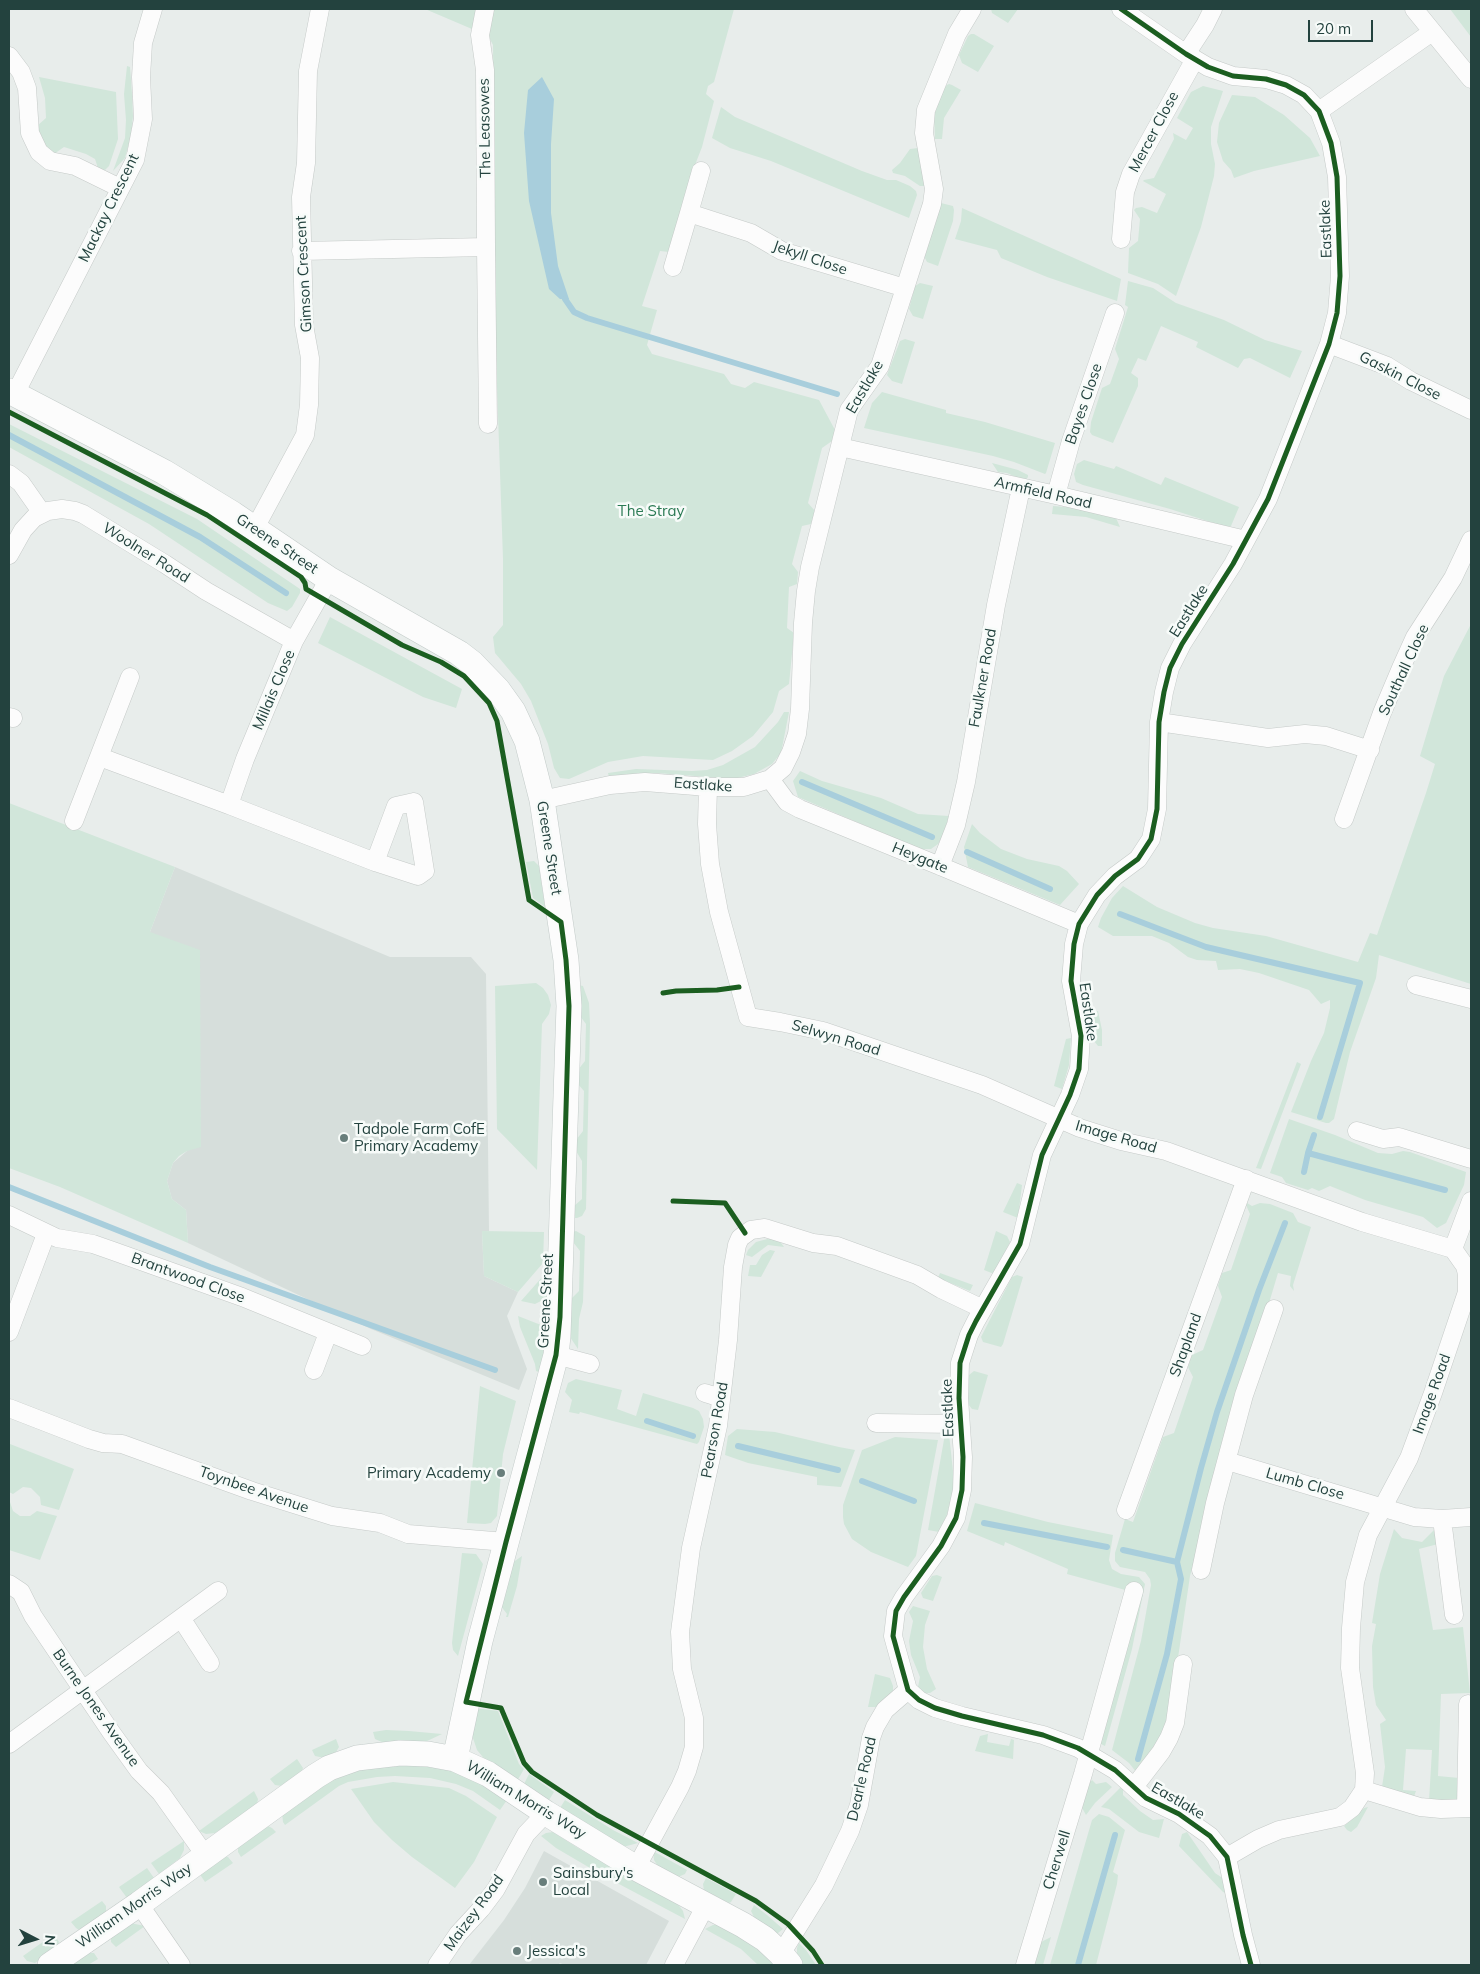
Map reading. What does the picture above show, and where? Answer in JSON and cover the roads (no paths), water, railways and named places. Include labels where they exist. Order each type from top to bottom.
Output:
[{"type":"street","name":"Mackay Crescent","points":[[12,392],[135,160],[142,133],[141,60],[146,26],[153,9]]},
{"type":"street","name":"Gimson Crescent","points":[[255,528],[301,442],[306,427],[309,405],[310,358],[304,325],[301,197],[306,158],[308,71],[320,9]]},
{"type":"street","name":"The Leasowes","points":[[485,9],[480,35],[485,70],[488,424]]},
{"type":"street","name":"Eastlake","points":[[542,800],[610,785],[632,783],[662,782],[708,787],[744,787],[770,779],[784,768],[797,734],[806,591],[849,410],[880,366],[934,198],[931,162],[924,133],[926,110],[957,34],[972,9]]},
{"type":"street","name":"Eastlake","points":[[1121,9],[1190,57],[1208,67],[1233,76],[1266,79],[1286,85],[1304,95],[1319,111],[1331,143],[1337,177],[1340,276],[1338,313],[1329,344],[1268,498],[1246,540],[1182,644],[1170,668],[1159,722],[1157,809],[1151,839],[1138,859],[1116,876],[1097,895],[1079,924],[1074,944],[1071,981],[1081,1036],[1080,1061],[1074,1085],[1039,1164],[1020,1244],[969,1335],[960,1363],[958,1380],[963,1457],[962,1490],[956,1518],[942,1546],[904,1597],[896,1611],[893,1636],[908,1690],[919,1700],[934,1708],[987,1723],[1042,1734],[1067,1743],[1115,1770],[1146,1798],[1179,1814],[1210,1836],[1227,1857],[1251,1965]]},
{"type":"street","name":"Mercer Close","points":[[1121,239],[1125,192],[1131,174],[1213,9]]},
{"type":"street","points":[[1414,9],[1471,79]]},
{"type":"street","points":[[1319,111],[1432,32]]},
{"type":"street","points":[[9,56],[16,63],[25,80],[28,93],[30,133],[39,152],[50,161],[75,166],[120,188]]},
{"type":"street","points":[[673,267],[701,171]]},
{"type":"street","name":"Jekyll Close","points":[[689,213],[751,233],[782,251],[904,288]]},
{"type":"street","points":[[301,250],[486,247]]},
{"type":"street","name":"Bayes Close","points":[[1056,495],[1071,441],[1115,313]]},
{"type":"street","name":"Gaskin Close","points":[[1329,344],[1387,366],[1411,381],[1471,410]]},
{"type":"street","name":"Greene Street","points":[[12,392],[164,472],[255,528],[329,579],[396,619],[459,652],[483,673],[498,690],[519,723],[533,760],[542,800],[566,960],[569,1006],[560,1318],[556,1355],[466,1702],[456,1759]]},
{"type":"street","name":"Armfield Road","points":[[840,448],[1056,495],[1246,540]]},
{"type":"street","points":[[9,474],[20,483],[42,513],[29,522],[9,555]]},
{"type":"street","name":"Faulkner Road","points":[[940,866],[956,824],[966,782],[996,605],[1021,488]]},
{"type":"street","name":"Woolner Road","points":[[42,513],[62,509],[83,514],[206,591],[294,641]]},
{"type":"street","name":"Southall Close","points":[[1344,818],[1370,750],[1382,712],[1415,637],[1453,578],[1471,540]]},
{"type":"street","name":"Millais Close","points":[[229,805],[245,759],[294,641],[329,579]]},
{"type":"street","points":[[74,821],[130,677]]},
{"type":"street","points":[[1159,722],[1268,738],[1305,734],[1326,736],[1370,750]]},
{"type":"street","points":[[100,757],[374,862]]},
{"type":"street","name":"Heygate","points":[[770,779],[787,802],[800,809],[1079,924]]},
{"type":"street","name":"Selwyn Road","points":[[708,787],[707,824],[710,864],[719,912],[748,1017],[823,1031],[982,1085],[1058,1119]]},
{"type":"street","points":[[1416,985],[1471,999]]},
{"type":"street","name":"Image Road","points":[[1058,1119],[1121,1141],[1166,1151],[1362,1222],[1453,1249],[1465,1266],[1467,1292],[1434,1393],[1409,1458],[1368,1535],[1355,1582],[1350,1628],[1350,1668],[1365,1773],[1364,1790]]},
{"type":"street","points":[[1357,1131],[1383,1139],[1399,1137],[1471,1159]]},
{"type":"street","name":"Shapland","points":[[1126,1510],[1246,1179]]},
{"type":"street","points":[[1453,1249],[1471,1201]]},
{"type":"street","name":"Brantwood Close","points":[[9,1215],[30,1224],[46,1234],[57,1238],[93,1244],[122,1254],[242,1297],[362,1346]]},
{"type":"street","name":"Pearson Road","points":[[636,1868],[680,1787],[694,1747],[694,1718],[682,1669],[680,1632],[691,1548],[714,1451],[713,1396],[727,1350],[735,1252],[740,1238],[751,1230],[765,1228],[813,1243],[848,1249],[917,1275],[983,1309]]},
{"type":"street","points":[[9,1332],[46,1234]]},
{"type":"street","points":[[1201,1570],[1215,1503],[1244,1395],[1274,1309]]},
{"type":"street","points":[[314,1370],[328,1333]]},
{"type":"street","points":[[556,1355],[590,1364]]},
{"type":"street","name":"Toynbee Avenue","points":[[9,1408],[89,1438],[104,1443],[122,1444],[252,1491],[332,1516],[380,1523],[408,1534],[506,1542]]},
{"type":"street","name":"Eastlake","points":[[876,1423],[960,1424]]},
{"type":"street","name":"Lumb Close","points":[[1227,1461],[1383,1506],[1414,1517],[1442,1519],[1471,1517]]},
{"type":"street","points":[[1442,1519],[1454,1615]]},
{"type":"street","name":"Burne Jones Avenue","points":[[9,1584],[21,1592],[33,1616],[82,1691],[139,1771],[161,1793],[205,1855]]},
{"type":"street","points":[[9,1744],[218,1590]]},
{"type":"street","points":[[1088,1754],[1134,1591]]},
{"type":"street","points":[[181,1618],[210,1663]]},
{"type":"street","name":"Eastlake","points":[[1134,1787],[1161,1752],[1175,1723],[1183,1664]]},
{"type":"street","name":"Dearle Road","points":[[785,1959],[850,1831],[862,1793],[871,1738],[875,1727],[885,1710],[908,1690]]},
{"type":"street","points":[[1227,1857],[1258,1839],[1279,1830],[1340,1817],[1352,1808],[1364,1790],[1420,1807],[1441,1809],[1468,1808],[1468,1704]]},
{"type":"street","name":"William Morris Way","points":[[50,1965],[139,1904],[316,1776],[343,1762],[372,1755],[400,1753],[428,1754],[456,1759],[488,1774],[546,1813],[636,1868],[758,1935],[785,1959]]},
{"type":"street","name":"Cherwell","points":[[1025,1965],[1088,1754]]},
{"type":"street","name":"Maizey Road","points":[[437,1965],[458,1934],[496,1889],[526,1834],[546,1813]]},
{"type":"street","points":[[139,1904],[182,1965]]},
{"type":"street","points":[[674,1965],[706,1905]]},
{"type":"water","points":[[542,77],[554,99],[551,144],[551,213],[558,266],[569,299],[560,299],[549,289],[529,201],[524,133],[528,90]]},
{"type":"waterway","points":[[565,299],[574,312],[587,318],[837,394]]},
{"type":"waterway","points":[[9,435],[200,537],[286,593]]},
{"type":"waterway","points":[[802,782],[932,837]]},
{"type":"waterway","points":[[967,852],[1050,889]]},
{"type":"waterway","points":[[1120,914],[1206,947],[1360,983],[1320,1117]]},
{"type":"waterway","points":[[1308,1153],[1314,1135]]},
{"type":"waterway","points":[[1304,1172],[1308,1153],[1445,1190]]},
{"type":"waterway","points":[[9,1187],[210,1267],[495,1370]]},
{"type":"waterway","points":[[1138,1759],[1167,1654],[1181,1579],[1177,1562],[1201,1468],[1217,1412],[1259,1290],[1285,1223]]},
{"type":"waterway","points":[[647,1421],[693,1436]]},
{"type":"waterway","points":[[738,1446],[838,1470]]},
{"type":"waterway","points":[[862,1481],[914,1501]]},
{"type":"waterway","points":[[984,1523],[1107,1547]]},
{"type":"waterway","points":[[1123,1550],[1177,1562]]},
{"type":"waterway","points":[[1078,1965],[1115,1835]]},
{"type":"place","name":"Tadpole Farm CofE Primary Academy","points":[[344,1138]]},
{"type":"place","name":"Primary Academy","points":[[501,1473]]},
{"type":"place","name":"Sainsbury's Local","points":[[543,1882]]},
{"type":"place","name":"Jessica's","points":[[517,1951]]},
{"type":"park label","name":"The Stray","points":[[651,511]]}]
